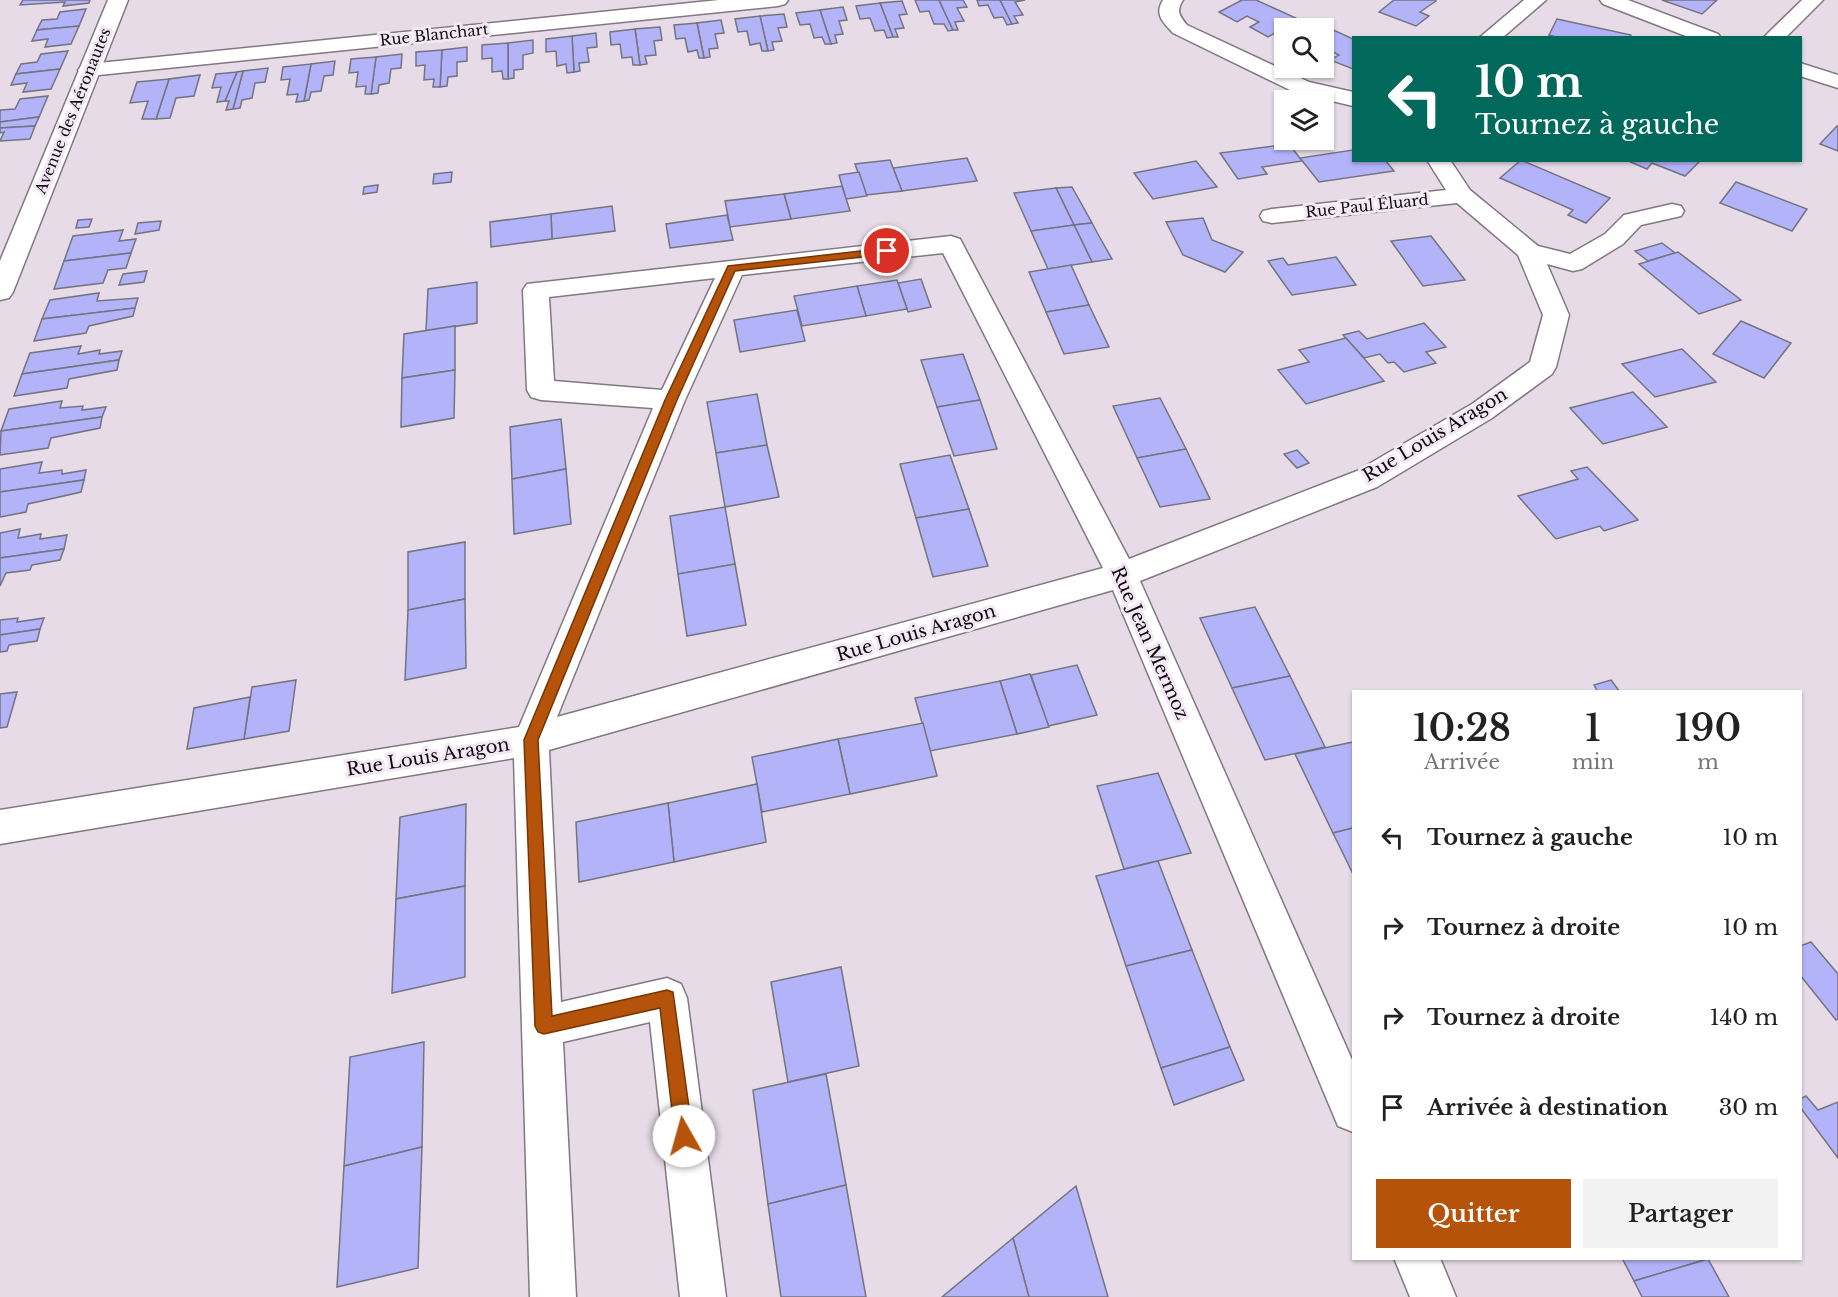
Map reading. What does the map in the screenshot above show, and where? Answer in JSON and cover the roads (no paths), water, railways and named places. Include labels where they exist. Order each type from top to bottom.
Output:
[{"type":"street","name":"Avenue des Aéronautes","points":[[0,292],[118,0]]},
{"type":"street","name":"Rue Blanchart","points":[[89,70],[778,0]]},
{"type":"street","points":[[1173,0],[1168,8],[1169,17],[1180,29],[1302,87],[1352,99]]},
{"type":"street","points":[[1491,36],[1536,0]]},
{"type":"street","points":[[1610,0],[1706,36]]},
{"type":"street","points":[[1775,36],[1813,0]]},
{"type":"street","points":[[1802,70],[1838,82]]},
{"type":"street","name":"Rue Louis Aragon","points":[[0,827],[531,740],[1122,575],[1367,479],[1482,411],[1542,367],[1556,315],[1529,251],[1462,195],[1439,162]]},
{"type":"street","name":"Rue Paul Éluard","points":[[1272,216],[1462,195]]},
{"type":"street","points":[[1529,251],[1573,263],[1614,238],[1633,220],[1672,211]]},
{"type":"street","name":"Rue Jean Mermoz","points":[[732,268],[951,244],[1122,575],[1352,1109]]},
{"type":"street","points":[[671,400],[541,390],[536,290],[732,268]]},
{"type":"street","points":[[553,1297],[531,740],[671,400],[732,268]]},
{"type":"street","points":[[544,1026],[667,998],[703,1297]]},
{"type":"street","points":[[1418,1260],[1433,1297]]}]
